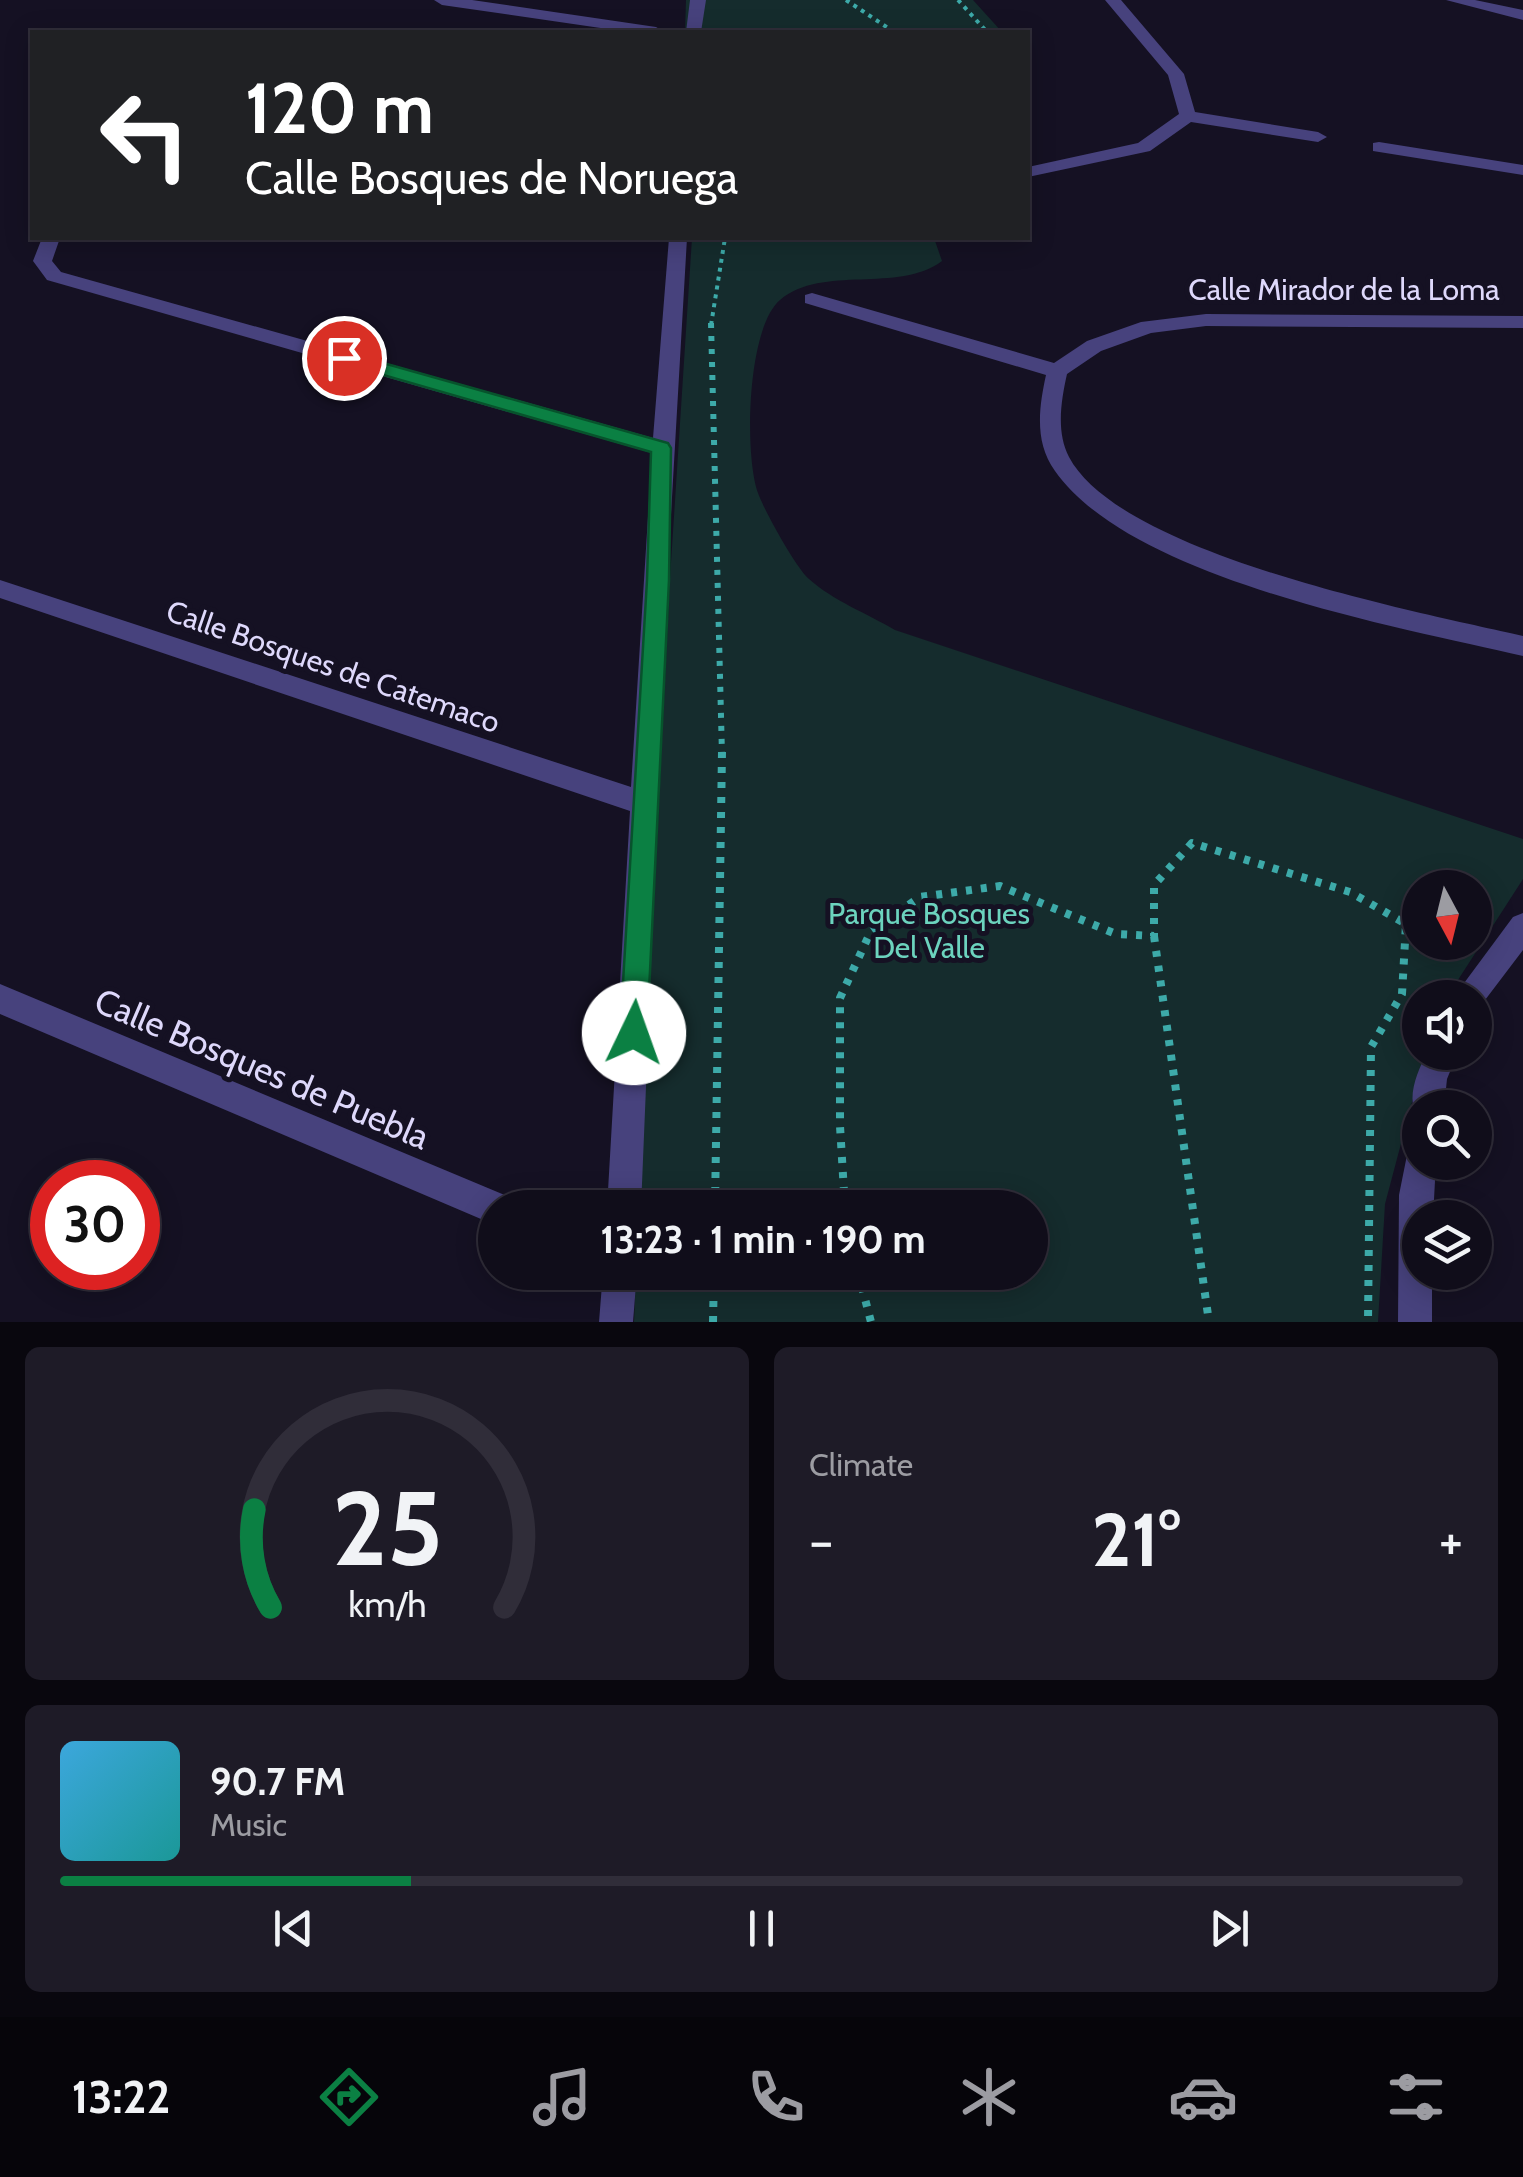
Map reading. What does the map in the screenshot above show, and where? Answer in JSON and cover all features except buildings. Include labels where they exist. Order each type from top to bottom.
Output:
[{"type":"street","points":[[442,0],[643,30]]},
{"type":"street","points":[[694,30],[698,0]]},
{"type":"street","points":[[1113,0],[1176,74],[1186,98],[1188,116]]},
{"type":"street","points":[[1454,0],[1523,16]]},
{"type":"street","points":[[1030,172],[1144,147],[1188,116],[1318,137]]},
{"type":"street","points":[[1379,147],[1523,170]]},
{"type":"street","points":[[50,240],[42,261],[54,276],[661,448]]},
{"type":"street","points":[[625,1190],[661,448],[678,240]]},
{"type":"street","points":[[812,300],[1057,370],[1048,412],[1063,466],[1092,498],[1138,529],[1204,558],[1354,606],[1523,646]]},
{"type":"street","name":"Calle Mirador de la Loma","points":[[1057,370],[1094,346],[1148,327],[1206,320],[1523,322]]},
{"type":"street","name":"Calle Bosques de Catemaco","points":[[0,589],[645,804]]},
{"type":"street","points":[[1482,980],[1523,926]]},
{"type":"street","name":"Calle Bosques de Puebla","points":[[0,998],[478,1201]]},
{"type":"street","points":[[1415,1322],[1418,1180]]},
{"type":"street","points":[[616,1322],[619,1290]]},
{"type":"path","points":[[846,0],[891,30]]},
{"type":"path","points":[[958,0],[986,30]]},
{"type":"path","points":[[715,1190],[722,697],[711,322],[725,240]]},
{"type":"path","points":[[1209,1322],[1154,936],[1154,885],[1192,843],[1350,892],[1406,924],[1402,994],[1371,1048],[1368,1322]]},
{"type":"path","points":[[845,1190],[840,1126],[840,998],[871,931],[920,896],[1000,886],[1116,934],[1154,936]]},
{"type":"path","points":[[713,1322],[714,1290]]},
{"type":"path","points":[[863,1290],[871,1322]]},
{"type":"green space","points":[[686,0],[973,0],[1000,30],[685,30]]},
{"type":"green space","name":"Parque Bosques Del Valle","points":[[692,240],[935,240],[942,261],[924,271],[817,283],[798,289],[780,300],[761,336],[751,392],[754,475],[773,525],[809,579],[895,630],[1523,839],[1523,879],[1492,927],[1492,870],[1402,870],[1402,960],[1471,960],[1458,980],[1402,980],[1402,1070],[1420,1070],[1415,1090],[1402,1090],[1402,1140],[1385,1204],[1378,1322],[634,1322],[635,1290],[1048,1290],[1048,1190],[640,1190],[670,578]]},
{"type":"route","points":[[344,358],[661,448],[658,580],[634,1033]]}]
